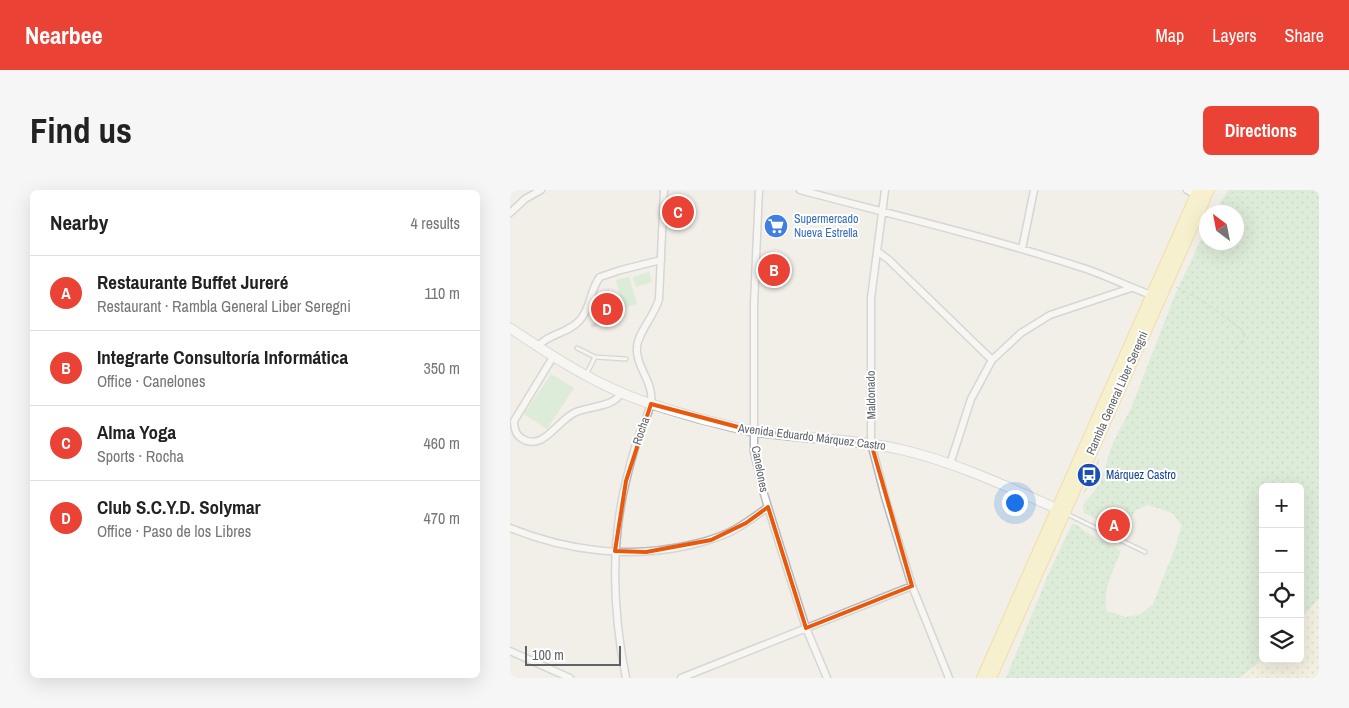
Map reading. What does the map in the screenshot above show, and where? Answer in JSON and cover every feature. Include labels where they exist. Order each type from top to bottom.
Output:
[{"type":"main road","name":"Rambla General Liber Seregni","points":[[982,678],[1209,190]]},
{"type":"main road","name":"Rambla General Liber Seregni","points":[[991,678],[1194,192]]},
{"type":"street","points":[[510,213],[525,199],[541,190]]},
{"type":"street","name":"Rocha","points":[[626,678],[618,626],[615,551],[618,521],[626,481],[637,442],[651,404],[651,391],[638,359],[637,346],[638,340],[656,311],[660,299],[664,190]]},
{"type":"street","name":"Canelones","points":[[759,190],[754,304],[754,450],[768,507],[806,628],[827,678]]},
{"type":"street","points":[[800,190],[1022,249],[1112,278],[1131,288],[1151,295]]},
{"type":"street","name":"Maldonado","points":[[885,190],[871,298],[871,443],[912,586],[950,678]]},
{"type":"street","points":[[1022,249],[1034,190]]},
{"type":"street","points":[[877,251],[889,260],[992,360]]},
{"type":"street","points":[[537,346],[548,337],[572,327],[582,318],[597,280],[600,277],[662,260]]},
{"type":"street","points":[[950,464],[971,400],[992,360],[1021,333],[1050,315],[1131,288]]},
{"type":"street","name":"Avenida Eduardo Márquez Castro","points":[[510,328],[553,357],[586,375],[621,393],[651,404],[753,431],[871,443],[905,450],[998,482],[1060,511]]},
{"type":"street","points":[[553,357],[514,421],[515,431],[518,436],[530,443],[540,442],[569,416],[585,409],[613,402],[619,398],[621,393]]},
{"type":"street","points":[[510,528],[551,542],[584,548],[646,552],[711,540],[746,523],[768,507]]},
{"type":"street","points":[[680,678],[912,586]]},
{"type":"street","points":[[510,651],[570,678]]},
{"type":"lane","points":[[577,348],[595,357],[626,359]]},
{"type":"lane","points":[[586,375],[595,357]]},
{"type":"lane","points":[[1060,511],[1145,552]]},
{"type":"path","points":[[1166,283],[1203,300],[1244,330],[1245,336],[1241,343],[1233,350]]},
{"type":"highlighted area","points":[[651,404],[753,431],[871,443],[912,586],[806,628],[768,507],[746,523],[711,540],[646,552],[615,551],[626,481]]},
{"type":"green space","points":[[1228,190],[1319,190],[1319,599],[1304,615],[1304,483],[1259,483],[1259,662],[1240,678],[1006,678],[1048,575],[1072,524],[1078,525],[1085,532],[1121,551],[1107,588],[1107,611],[1126,617],[1141,614],[1153,604],[1182,525],[1172,513],[1148,505],[1136,510],[1127,525],[1115,528],[1084,513],[1083,505],[1100,484],[1112,445],[1132,406],[1175,295],[1199,244],[1199,250],[1244,250],[1244,205],[1219,205]]},
{"type":"green space","points":[[649,272],[652,282],[636,287],[633,277]]},
{"type":"green space","points":[[629,277],[637,304],[623,308],[616,280]]},
{"type":"green space","points":[[551,374],[574,388],[547,429],[524,414]]},
{"type":"sand","points":[[1319,599],[1319,678],[1240,678],[1259,662],[1304,663],[1304,615]]},
{"type":"building","points":[[610,294],[617,320],[592,327],[591,325],[601,320],[602,317],[597,301],[599,297]]},
{"type":"place","name":"Alma Yoga","points":[[678,212]]},
{"type":"place","name":"Supermercado Nueva Estrella","points":[[776,226]]},
{"type":"place","name":"Integrarte Consultoría Informática","points":[[774,270]]},
{"type":"place","name":"Club S.C.Y.D. Solymar","points":[[607,309]]},
{"type":"place","name":"Márquez Castro","points":[[1089,475]]},
{"type":"place","name":"Restaurante Buffet Jureré","points":[[1114,525]]}]
